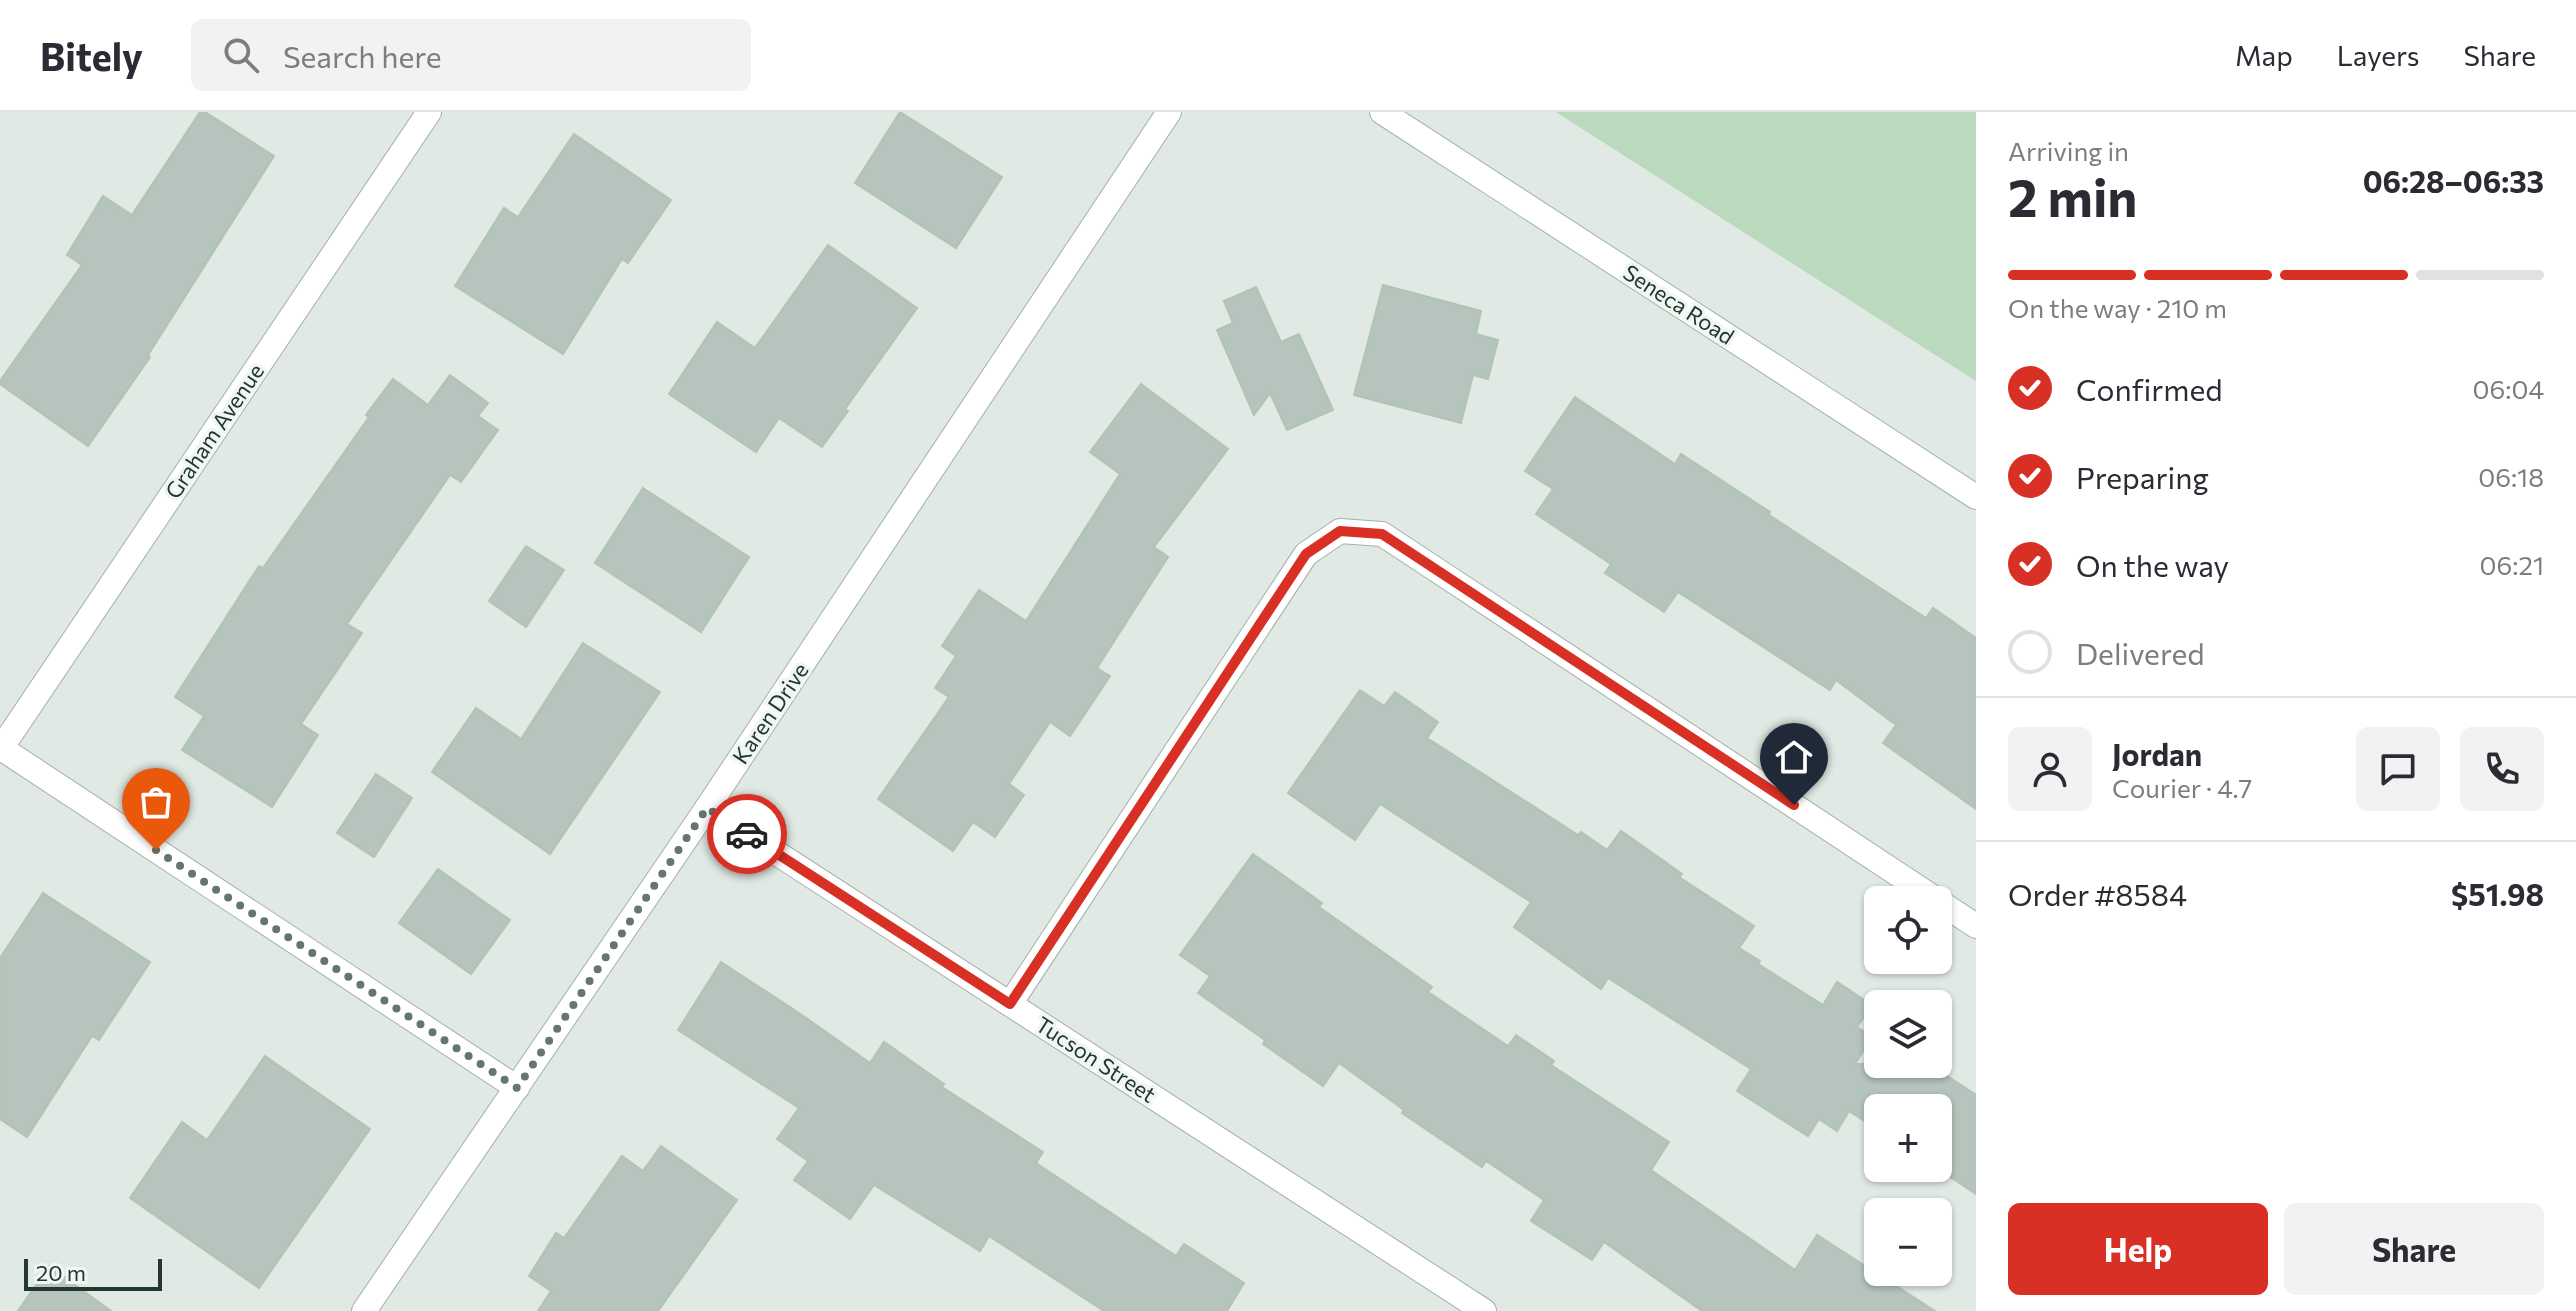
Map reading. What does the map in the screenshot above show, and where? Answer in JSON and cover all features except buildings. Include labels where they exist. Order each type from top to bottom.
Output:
[{"type":"street","name":"Graham Avenue","points":[[1,749],[429,112]]},
{"type":"street","name":"Karen Drive","points":[[364,1311],[707,808],[1169,112]]},
{"type":"street","name":"Seneca Road","points":[[1382,112],[1976,497]]},
{"type":"street","points":[[1010,1004],[1306,554],[1340,531],[1382,534],[1430,563],[1532,634],[1917,886]]},
{"type":"street","points":[[1,749],[517,1088]]},
{"type":"street","name":"Tucson Street","points":[[707,808],[1484,1311]]},
{"type":"street","points":[[1952,910],[1976,926]]},
{"type":"green space","points":[[1556,112],[1976,112],[1976,381]]},
{"type":"way so far","points":[[156,850],[517,1088],[707,808],[747,834]]},
{"type":"route","points":[[747,834],[1010,1004],[1306,554],[1340,531],[1382,534],[1794,805]]}]
